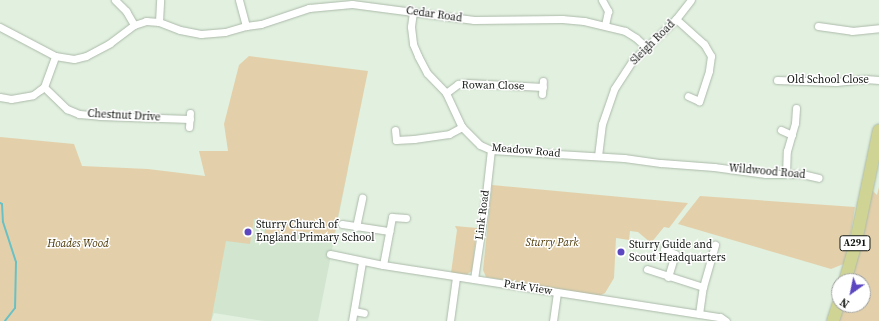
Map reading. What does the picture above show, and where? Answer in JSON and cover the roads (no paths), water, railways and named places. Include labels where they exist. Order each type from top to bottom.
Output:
[{"type":"main road","name":"A291","points":[[847,273],[879,130]]},
{"type":"street","points":[[0,27],[55,56],[74,59],[86,56],[110,43],[134,25],[126,11],[115,0]]},
{"type":"street","points":[[159,22],[160,0]]},
{"type":"street","points":[[239,0],[246,26]]},
{"type":"street","points":[[603,0],[608,11],[605,25]]},
{"type":"street","name":"Sleigh Road","points":[[598,156],[602,124],[614,89],[632,61],[676,20],[691,0]]},
{"type":"street","name":"Cedar Road","points":[[134,25],[146,21],[159,22],[180,30],[201,34],[225,32],[246,26],[261,24],[309,4],[370,3],[413,12],[474,20],[562,19],[605,25],[625,31],[646,47]]},
{"type":"street","name":"Meadow Road","points":[[413,12],[411,27],[413,44],[418,56],[427,73],[446,93],[462,127],[480,145],[490,150],[598,156],[714,167]]},
{"type":"street","points":[[676,20],[704,44],[711,56],[710,71],[699,101],[688,96]]},
{"type":"street","points":[[818,26],[852,31],[879,28]]},
{"type":"street","points":[[0,97],[11,99],[33,95],[44,87],[55,56]]},
{"type":"street","name":"Old School Close","points":[[777,80],[836,82],[865,79],[879,80]]},
{"type":"street","name":"Rowan Close","points":[[446,93],[458,84],[468,83],[543,87]]},
{"type":"street","name":"Chestnut Drive","points":[[44,87],[67,109],[79,114],[190,120]]},
{"type":"street","points":[[786,174],[787,151],[795,123],[796,108]]},
{"type":"street","points":[[395,130],[396,140],[414,140],[449,134],[462,127]]},
{"type":"street","points":[[781,130],[792,135]]},
{"type":"street","name":"Link Road","points":[[474,279],[484,212],[490,150]]},
{"type":"street","points":[[701,174],[702,166]]},
{"type":"street","name":"Wildwood Road","points":[[714,167],[766,174],[786,174],[820,178]]},
{"type":"street","points":[[356,227],[362,198]]},
{"type":"street","points":[[383,266],[392,217],[406,218]]},
{"type":"street","points":[[342,224],[389,231]]},
{"type":"street","points":[[698,314],[703,287],[715,246]]},
{"type":"street","points":[[664,249],[675,254],[668,277]]},
{"type":"street","name":"Park View","points":[[330,254],[383,266],[720,317],[726,321]]},
{"type":"street","points":[[352,321],[362,262]]},
{"type":"street","points":[[647,269],[703,287]]},
{"type":"street","points":[[450,321],[456,277]]},
{"type":"street","points":[[553,321],[557,293]]},
{"type":"street","points":[[354,311],[364,313]]},
{"type":"waterway","points":[[0,203],[2,204],[3,222],[16,262],[15,308],[5,321]]},
{"type":"place","name":"Sturry Church of England Primary School","points":[[248,232]]},
{"type":"place","name":"Sturry Guide and Scout Headquarters","points":[[621,252]]},
{"type":"park label","name":"Sturry Park","points":[[552,243]]},
{"type":"park label","name":"Hoades Wood","points":[[78,244]]}]
